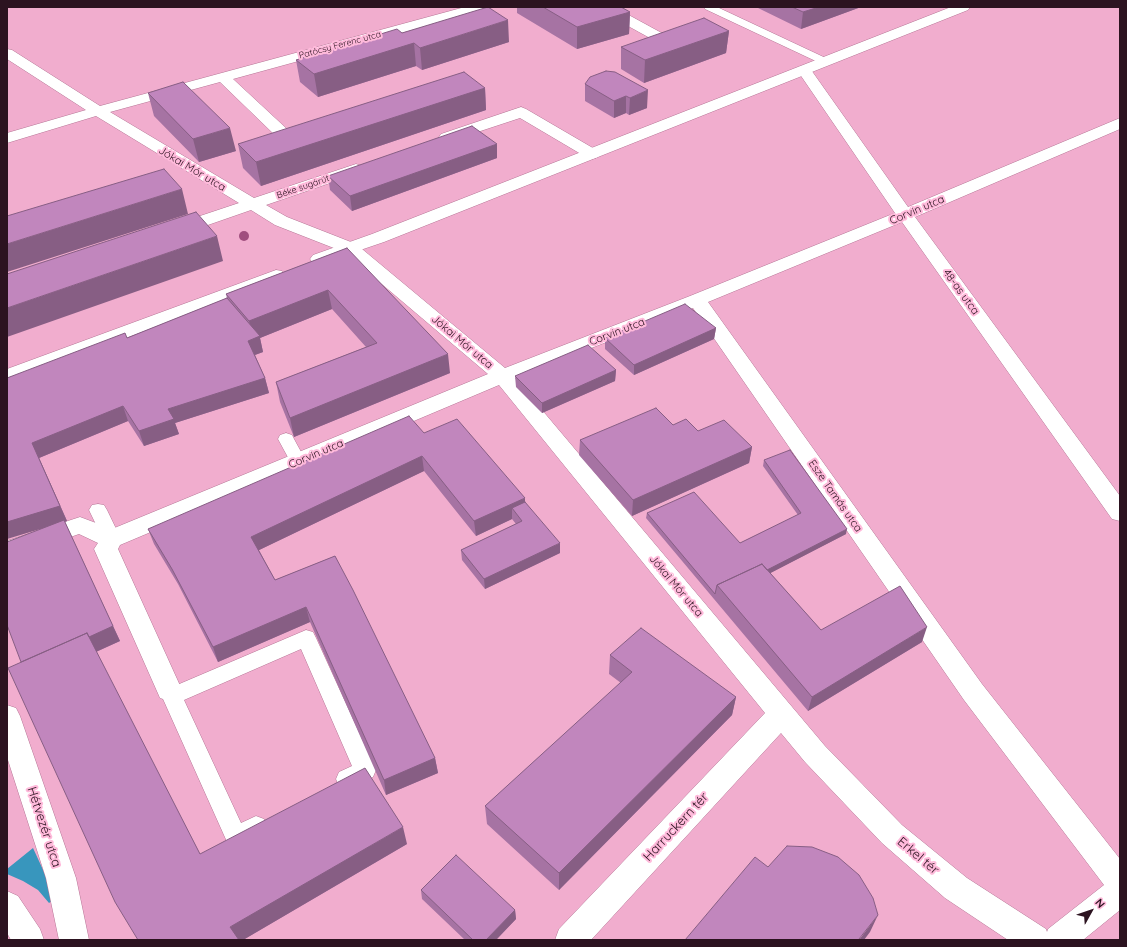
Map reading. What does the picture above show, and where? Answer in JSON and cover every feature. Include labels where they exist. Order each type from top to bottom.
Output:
[{"type":"street","name":"Patócsy Ferenc utca","points":[[7,138],[98,111],[480,7]]},
{"type":"street","points":[[604,7],[664,40]]},
{"type":"street","points":[[7,376],[350,248],[963,7]]},
{"type":"street","name":"Jókai Mór utca","points":[[7,54],[98,111],[281,221],[350,248],[502,376],[815,754]]},
{"type":"street","name":"48-as utca","points":[[804,70],[905,216],[1120,513]]},
{"type":"street","points":[[223,77],[285,136],[322,124]]},
{"type":"street","points":[[432,142],[521,112],[592,154]]},
{"type":"street","name":"Corvin utca","points":[[112,539],[502,376],[697,300],[905,216],[1120,123]]},
{"type":"street","name":"Béke sugárút","points":[[163,235],[372,163]]},
{"type":"street","name":"Esze Tamás utca","points":[[697,300],[973,692],[1120,883]]},
{"type":"street","points":[[7,550],[80,525],[112,539],[106,549],[170,693]]},
{"type":"street","name":"Harruckern tér","points":[[570,940],[782,714]]},
{"type":"street","name":"Hétvezér utca","points":[[9,728],[61,878],[74,940]]},
{"type":"street","name":"Erkel tér","points":[[815,754],[892,834],[956,888],[1035,940]]},
{"type":"street","points":[[1060,940],[1120,891]]},
{"type":"street","points":[[7,906],[29,940]]},
{"type":"lane","points":[[709,7],[826,62]]},
{"type":"lane","points":[[286,439],[298,461]]},
{"type":"lane","points":[[98,510],[112,539]]},
{"type":"lane","points":[[270,819],[236,836],[170,693],[306,638],[365,770],[331,787]]},
{"type":"water","points":[[33,848],[56,898],[49,903],[38,890],[7,874],[7,869]]},
{"type":"building","points":[[488,7],[508,20],[420,48],[414,43],[314,74],[296,60],[397,29],[402,33]]},
{"type":"building","points":[[543,7],[621,7],[630,12],[577,27]]},
{"type":"building","points":[[792,7],[819,7],[803,12]]},
{"type":"building","points":[[704,18],[729,31],[645,60],[621,47]]},
{"type":"building","points":[[606,71],[615,72],[648,90],[630,98],[626,96],[614,101],[585,84],[590,77]]},
{"type":"building","points":[[464,72],[485,88],[256,162],[238,144]]},
{"type":"building","points":[[183,82],[230,128],[193,139],[148,93]]},
{"type":"building","points":[[472,126],[497,144],[350,196],[328,176]]},
{"type":"building","points":[[164,169],[182,189],[7,244],[7,216]]},
{"type":"building","points":[[196,212],[217,236],[7,308],[7,274]]},
{"type":"building","points":[[347,248],[448,354],[290,418],[276,382],[377,343],[328,290],[249,321],[226,294]]},
{"type":"building","points":[[227,298],[260,336],[248,341],[265,378],[168,409],[174,419],[139,431],[123,406],[32,443],[60,506],[7,522],[7,378],[125,333],[127,338]]},
{"type":"building","points":[[685,304],[716,328],[634,365],[605,338]]},
{"type":"building","points":[[588,345],[616,370],[542,403],[515,376]]},
{"type":"building","points":[[656,408],[673,425],[686,419],[698,431],[724,420],[752,447],[633,500],[580,440]]},
{"type":"building","points":[[409,416],[424,433],[457,419],[525,498],[474,521],[422,456],[251,537],[275,580],[335,556],[435,758],[384,780],[306,607],[213,647],[172,569],[148,529]]},
{"type":"building","points":[[790,450],[847,529],[767,570],[762,564],[717,585],[715,594],[647,513],[694,492],[740,543],[801,513],[764,460]]},
{"type":"building","points":[[525,502],[560,543],[484,579],[461,550],[522,521],[512,508]]},
{"type":"building","points":[[64,520],[113,626],[89,637],[87,633],[21,662],[7,625],[7,542]]},
{"type":"building","points":[[762,564],[821,630],[900,586],[927,627],[812,697],[717,585]]},
{"type":"building","points":[[641,628],[736,697],[559,873],[485,806],[632,672],[610,655]]},
{"type":"building","points":[[87,633],[200,854],[365,768],[403,827],[230,927],[239,940],[138,940],[115,902],[8,668]]},
{"type":"building","points":[[787,846],[812,847],[838,857],[859,875],[873,898],[878,915],[859,939],[861,940],[685,940],[755,857],[768,867]]},
{"type":"building","points":[[456,855],[515,910],[486,940],[473,940],[421,890]]}]
